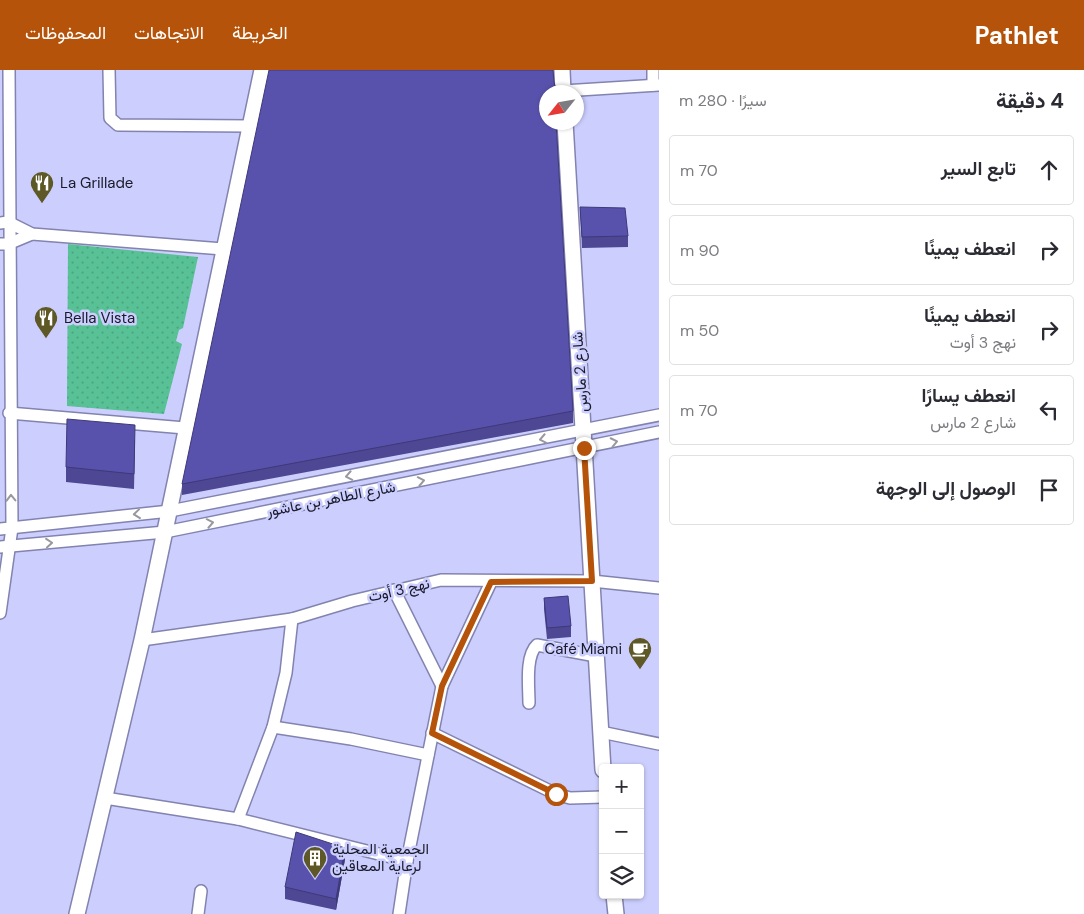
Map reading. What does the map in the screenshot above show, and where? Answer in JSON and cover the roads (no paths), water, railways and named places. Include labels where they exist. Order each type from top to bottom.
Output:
[{"type":"street","points":[[0,612],[6,529],[9,413],[4,222],[9,70]]},
{"type":"street","points":[[109,70],[110,118],[118,125],[250,126]]},
{"type":"street","points":[[76,914],[105,798],[166,532],[185,428],[262,70]]},
{"type":"street","points":[[562,70],[563,85]]},
{"type":"street","points":[[584,90],[656,85],[653,70]]},
{"type":"street","name":"شارع 2 مارس","points":[[565,130],[603,764]]},
{"type":"street","points":[[4,222],[32,234],[223,249]]},
{"type":"street","points":[[4,244],[32,234]]},
{"type":"street","points":[[9,413],[185,428]]},
{"type":"street","name":"شارع الطاهر بن عاشور","points":[[6,529],[170,511],[659,415]]},
{"type":"street","name":"شارع الطاهر بن عاشور","points":[[5,547],[166,532],[659,432]]},
{"type":"street","name":"نهج 3 أوت","points":[[142,640],[292,619],[394,590],[441,580],[491,582],[592,581],[659,588]]},
{"type":"street","points":[[399,914],[407,861],[442,686],[491,582]]},
{"type":"street","points":[[394,590],[442,686]]},
{"type":"street","points":[[238,819],[273,727],[286,673],[292,619]]},
{"type":"street","points":[[529,703],[531,659],[533,649],[537,645],[596,656]]},
{"type":"street","points":[[273,727],[351,739],[428,755]]},
{"type":"street","points":[[601,732],[659,744]]},
{"type":"street","points":[[432,733],[556,794],[570,798],[599,797]]},
{"type":"street","points":[[105,798],[238,819],[407,861]]},
{"type":"street","points":[[198,914],[201,891]]},
{"type":"street","points":[[614,899],[616,914]]},
{"type":"place","name":"La Grillade","points":[[42,204]]},
{"type":"place","name":"Bella Vista","points":[[46,339]]},
{"type":"place","name":"Café Miami","points":[[640,670]]},
{"type":"place","name":"الجمعية المحلية لرعاية المعاقين","points":[[315,879]]}]
